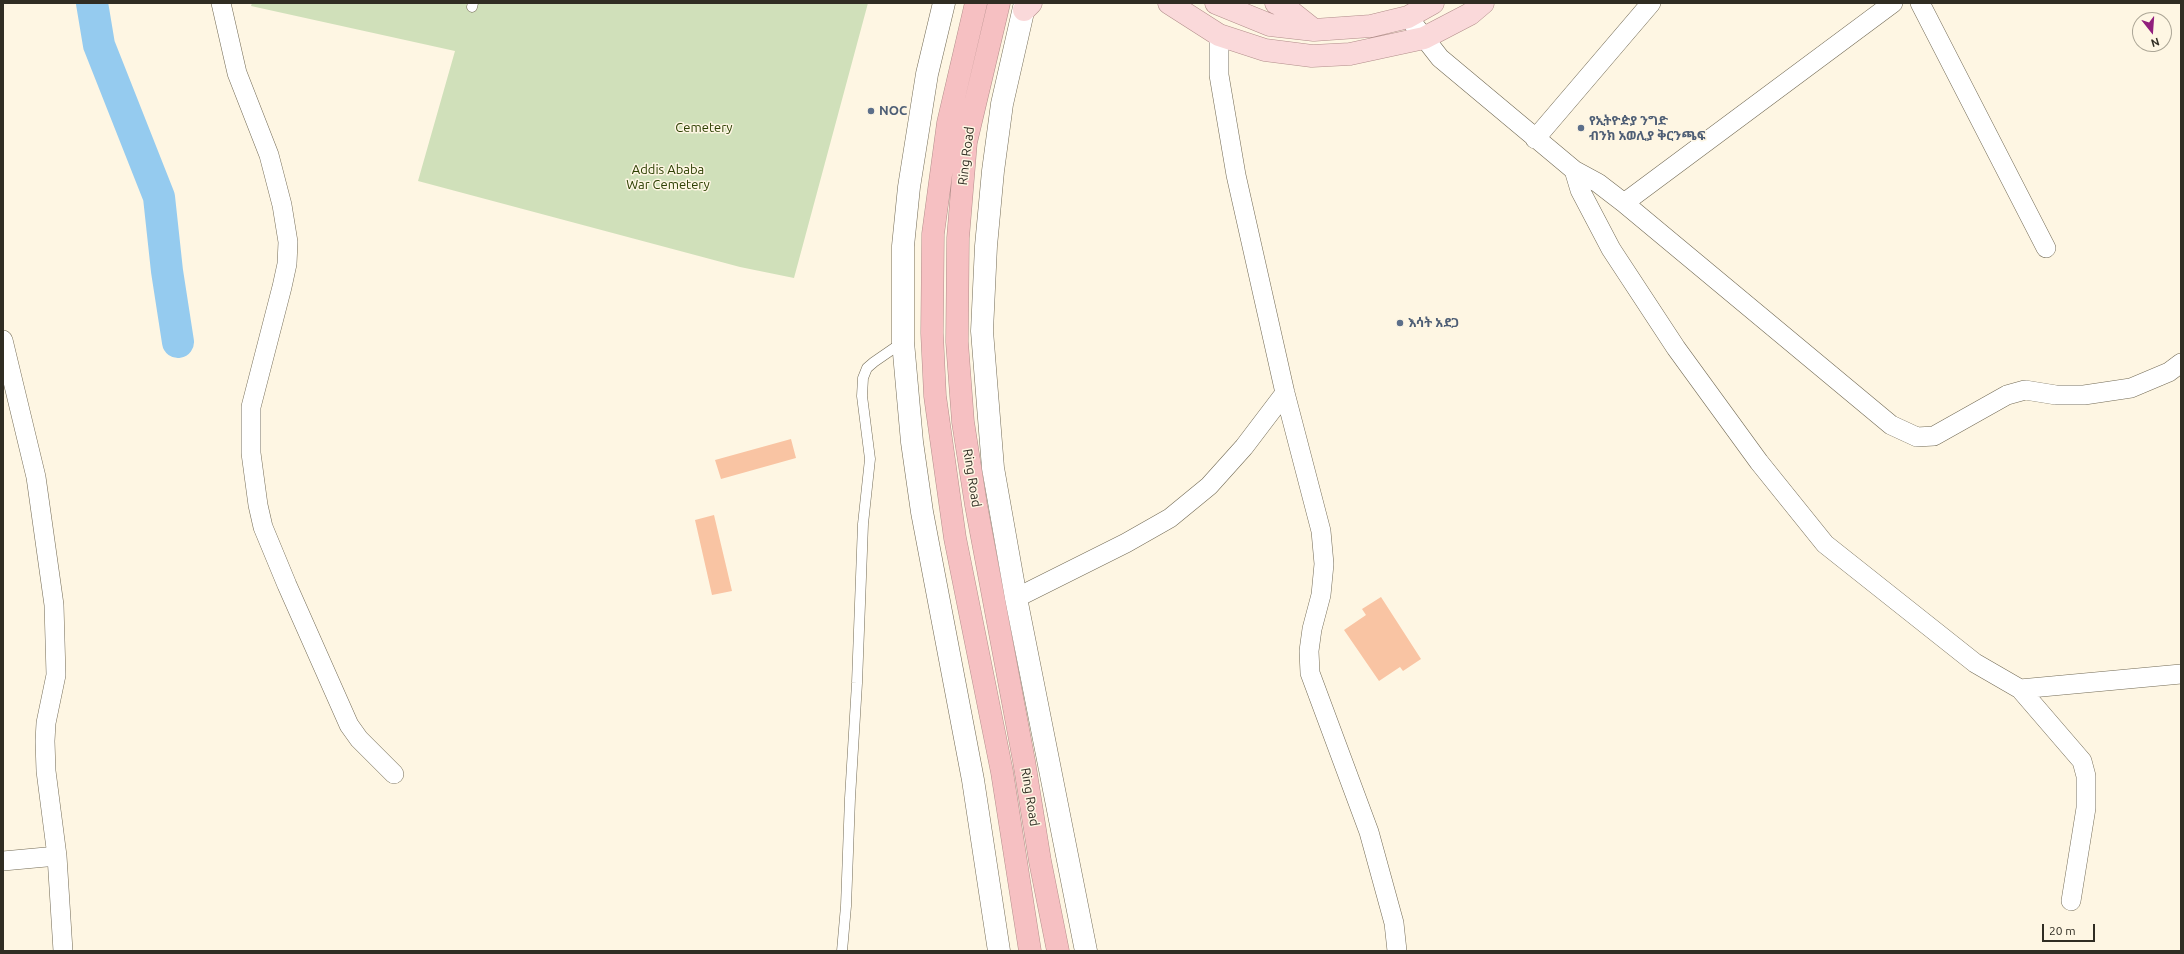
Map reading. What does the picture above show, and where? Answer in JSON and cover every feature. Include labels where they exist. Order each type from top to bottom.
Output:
[{"type":"highway","name":"Ring Road","points":[[976,3],[948,123],[934,234],[932,333],[935,396],[955,538],[1002,772],[1030,951]]},
{"type":"highway","name":"Ring Road","points":[[999,3],[977,90],[966,142],[958,238],[957,342],[963,422],[976,505],[1024,761],[1040,861],[1058,951]]},
{"type":"main road","points":[[944,3],[927,74],[909,187],[903,246],[903,342],[912,442],[922,512],[973,780],[999,951]]},
{"type":"main road","points":[[1169,3],[1220,35],[1265,50],[1312,56],[1350,54],[1424,38],[1470,14],[1483,3]]},
{"type":"main road","points":[[1216,3],[1270,25],[1314,30],[1371,26],[1408,18],[1434,3]]},
{"type":"main road","points":[[1276,3],[1285,7],[1314,30]]},
{"type":"main road","points":[[1027,5],[1002,104],[993,171],[986,246],[982,331],[993,468],[1016,598],[1086,951]]},
{"type":"street","points":[[221,3],[237,73],[273,170],[282,205],[288,242],[287,264],[282,287],[251,407],[251,453],[258,505],[263,527],[349,725],[359,739],[394,774]]},
{"type":"street","points":[[1535,139],[1651,3]]},
{"type":"street","points":[[1624,203],[1893,3]]},
{"type":"street","points":[[1920,3],[2046,248]]},
{"type":"street","points":[[1408,18],[1440,58],[1535,139],[1574,170],[1598,183],[1624,203],[1891,425],[1917,436],[1934,436],[2007,395],[2025,390],[2056,395],[2084,396],[2131,388],[2169,372],[2181,363]]},
{"type":"street","points":[[1220,35],[1219,75],[1225,120],[1285,393],[1321,532],[1323,572],[1321,595],[1312,629],[1309,650],[1310,673],[1369,832],[1394,923],[1397,951]]},
{"type":"street","points":[[1574,170],[1580,190],[1611,248],[1676,348],[1759,462],[1824,544],[1975,664],[2020,689],[2082,761],[2086,776],[2086,808],[2071,901]]},
{"type":"street","points":[[3,340],[6,366],[36,478],[54,605],[56,675],[46,724],[45,741],[46,771],[58,856],[63,951]]},
{"type":"street","points":[[1016,598],[1126,543],[1170,518],[1209,486],[1244,448],[1285,393]]},
{"type":"street","points":[[2020,689],[2181,674]]},
{"type":"street","points":[[3,861],[58,856]]},
{"type":"lane","points":[[842,951],[846,906],[850,783],[857,684],[863,524],[870,459],[862,396],[863,378],[867,368],[903,342]]},
{"type":"green space","name":"Cemetery","points":[[252,3],[868,3],[794,278],[740,267],[418,181],[455,51],[251,6]]},
{"type":"building","points":[[791,439],[796,458],[721,479],[715,460]]},
{"type":"building","points":[[714,515],[732,591],[712,595],[695,520]]},
{"type":"building","points":[[1381,597],[1421,659],[1403,671],[1400,667],[1379,681],[1344,630],[1366,615],[1362,609]]},
{"type":"waterway","points":[[92,3],[99,45],[159,197],[167,271],[178,342]]},
{"type":"place","name":"NOC","points":[[871,111]]},
{"type":"place","name":"የኢትዮዽያ ንግድ ብንክ አወሊያ ቅርንጫፍ","points":[[1581,128]]},
{"type":"place","name":"እሳት አደጋ","points":[[1400,323]]},
{"type":"park label","name":"Addis Ababa War Cemetery","points":[[668,178]]}]
